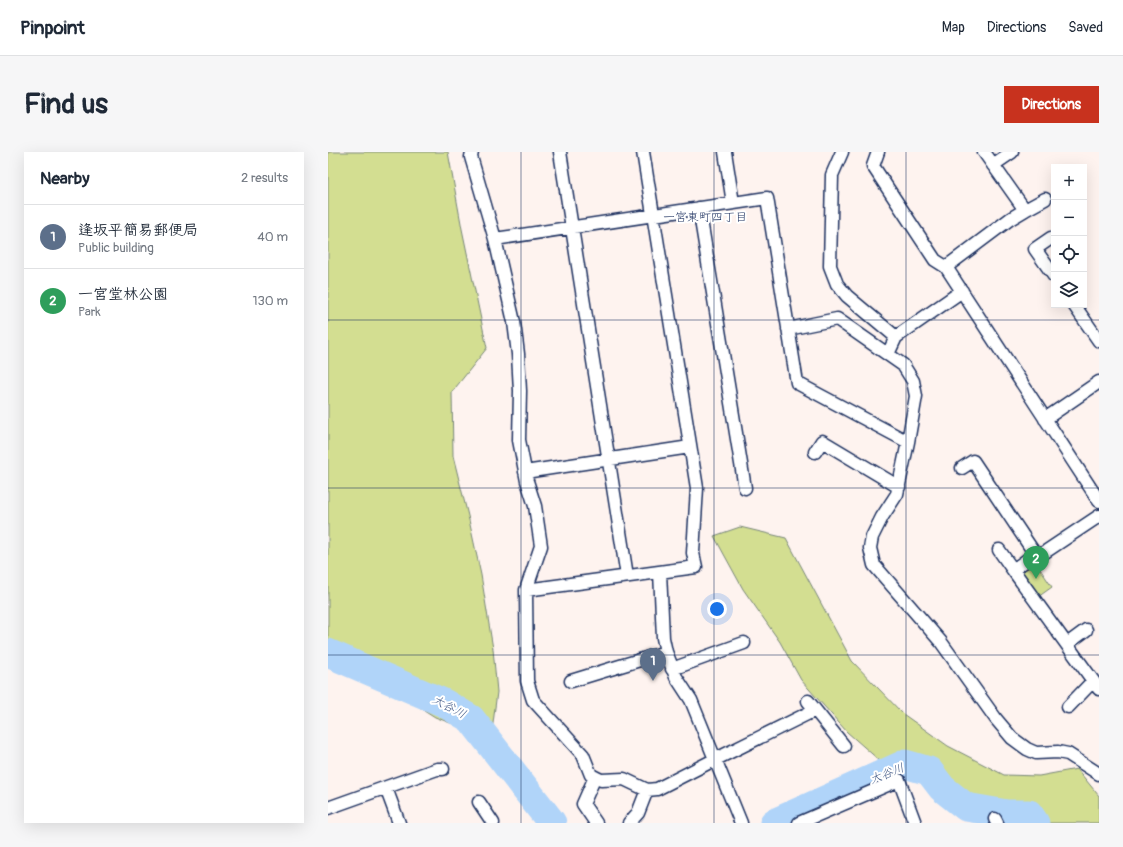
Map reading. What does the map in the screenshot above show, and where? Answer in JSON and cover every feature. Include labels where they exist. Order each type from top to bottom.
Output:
[{"type":"street","points":[[472,152],[471,157],[495,239],[514,322],[518,354],[520,391],[519,440],[525,472],[535,506],[541,546],[526,590],[527,681],[533,700],[583,755],[591,775],[601,780],[624,779],[647,790],[657,790],[714,760],[811,705],[844,746]]},
{"type":"street","points":[[560,152],[627,576]]},
{"type":"street","points":[[526,590],[696,567],[694,553],[697,488],[643,152]]},
{"type":"street","points":[[725,152],[733,203]]},
{"type":"street","points":[[842,152],[832,175],[830,266],[837,284],[847,296],[896,337]]},
{"type":"street","points":[[878,152],[872,166],[935,260],[946,267],[1099,501]]},
{"type":"street","points":[[984,152],[1025,210]]},
{"type":"street","points":[[993,165],[1012,152]]},
{"type":"street","points":[[495,239],[767,198],[797,383],[908,442]]},
{"type":"street","points":[[946,267],[1010,219],[1045,199]]},
{"type":"street","points":[[699,208],[745,488]]},
{"type":"street","points":[[1051,238],[1035,249],[1051,272]]},
{"type":"street","points":[[888,354],[896,337],[962,291]]},
{"type":"street","points":[[1076,308],[1099,342]]},
{"type":"street","points":[[788,329],[837,319],[903,365],[913,381],[916,396],[897,494],[882,516],[872,537],[870,548],[874,565],[941,642],[996,720],[1012,738],[1027,749],[1036,753],[1058,752],[1068,754],[1098,770]]},
{"type":"street","points":[[1045,419],[1099,382]]},
{"type":"street","points":[[814,452],[822,441],[899,487]]},
{"type":"street","points":[[525,472],[690,447]]},
{"type":"street","points":[[962,468],[973,460],[1035,554],[1039,556],[1099,516]]},
{"type":"street","points":[[999,550],[1096,685],[1068,707]]},
{"type":"street","points":[[1014,570],[1035,554]]},
{"type":"street","points":[[660,572],[663,638],[666,652],[672,669],[690,700],[741,823]]},
{"type":"street","points":[[1067,644],[1086,630]]},
{"type":"street","points":[[672,669],[744,643]]},
{"type":"street","points":[[571,681],[666,652]]},
{"type":"street","points":[[328,808],[436,769],[443,768]]},
{"type":"street","points":[[595,777],[583,804],[596,823]]},
{"type":"street","points":[[799,823],[899,780],[915,823]]},
{"type":"street","points":[[386,788],[399,823]]},
{"type":"street","points":[[629,823],[638,813],[647,790]]},
{"type":"street","points":[[479,802],[493,823]]},
{"type":"green space","points":[[328,152],[448,152],[462,229],[487,348],[452,392],[453,456],[481,575],[493,649],[497,692],[491,739],[435,717],[328,650]]},
{"type":"green space","points":[[740,527],[786,538],[852,661],[903,714],[948,746],[1004,775],[1039,776],[1077,769],[1099,796],[1099,823],[1011,823],[954,794],[925,773],[880,761],[847,732],[801,680],[780,642],[743,589],[714,536]]},
{"type":"green space","points":[[1034,560],[1052,587],[1038,597],[1019,571]]},
{"type":"waterway","name":"大谷川","points":[[328,653],[444,703],[471,719],[552,823]]},
{"type":"waterway","name":"大谷川","points":[[774,823],[905,764],[929,771],[942,788],[966,807],[1007,814],[1029,814],[1035,823]]},
{"type":"place","name":"一宮堂林公園","points":[[1036,579]]},
{"type":"place","name":"逢坂平簡易郵便局","points":[[653,681]]},
{"type":"district","name":"一宮東町四丁目","points":[[705,217]]}]
